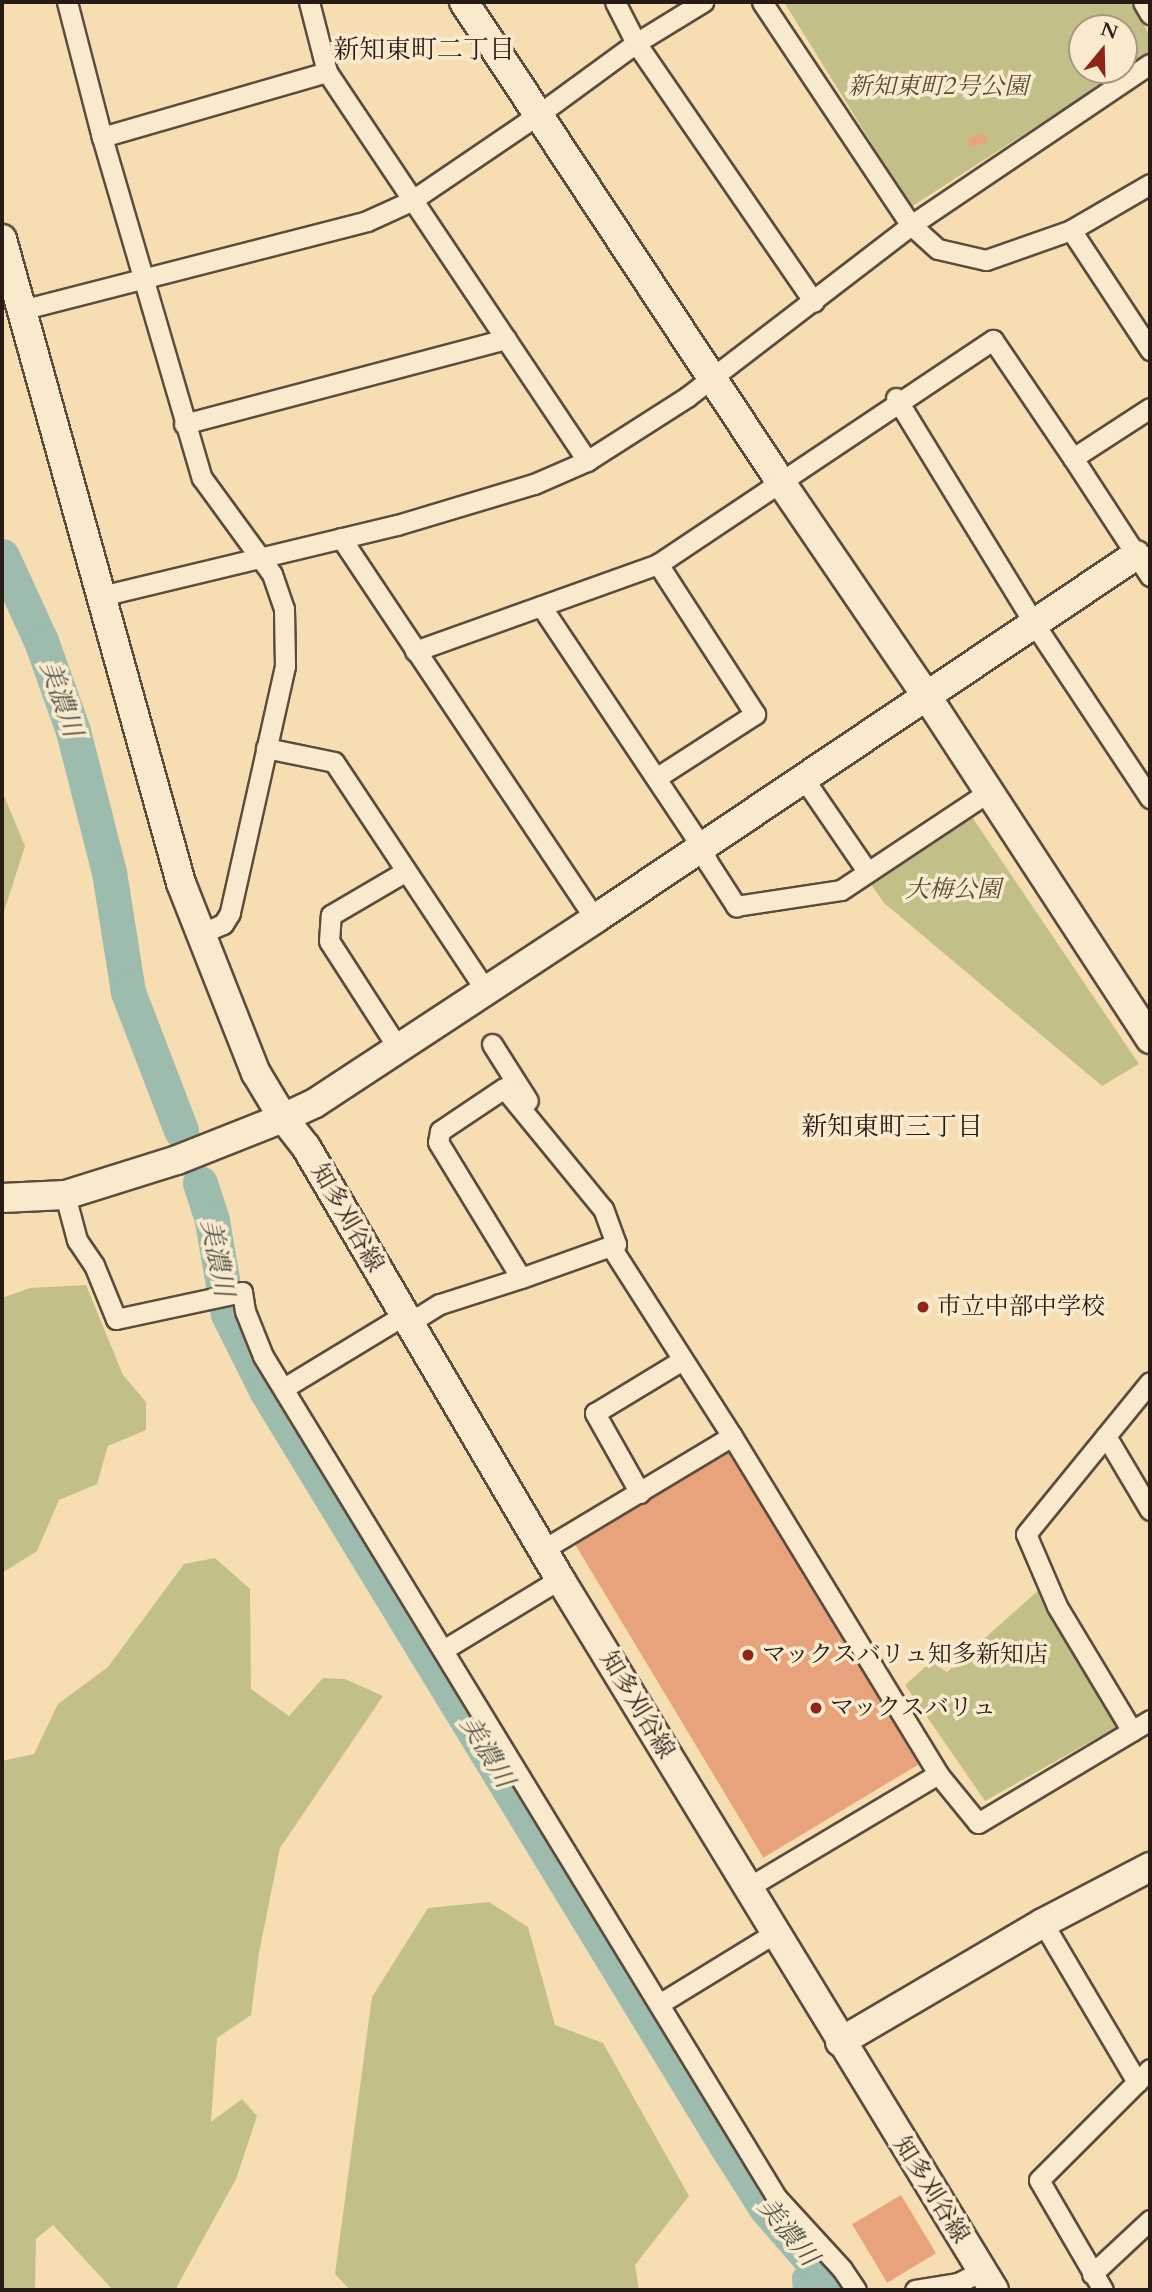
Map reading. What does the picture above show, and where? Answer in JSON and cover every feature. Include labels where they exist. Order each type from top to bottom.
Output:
[{"type":"street","points":[[67,2],[102,137],[202,478],[262,559],[280,593],[286,640],[285,666],[230,913],[223,924],[199,934]]},
{"type":"street","points":[[309,2],[327,72],[587,461]]},
{"type":"street","points":[[464,2],[782,484],[990,791],[1150,1039]]},
{"type":"street","points":[[615,2],[636,43],[814,302]]},
{"type":"street","points":[[21,310],[143,281],[368,221],[411,201],[539,114],[636,43],[703,2]]},
{"type":"street","points":[[762,2],[911,225],[938,249],[986,260],[1070,230],[1150,184]]},
{"type":"street","points":[[1143,2],[1150,14]]},
{"type":"street","points":[[101,596],[262,559],[496,496],[534,484],[587,461],[648,425],[711,375],[814,302],[911,225],[1150,64]]},
{"type":"street","points":[[102,137],[327,72]]},
{"type":"street","points":[[1070,230],[1150,349]]},
{"type":"street","name":"知多刈谷線","points":[[2,239],[161,820],[199,934],[256,1073],[283,1118],[306,1147],[560,1579],[988,2281]]},
{"type":"street","points":[[184,424],[506,339]]},
{"type":"street","points":[[2,1198],[65,1195],[177,1160],[283,1118],[315,1102],[1035,625],[1143,566],[993,340],[897,400],[782,484],[658,564],[415,651]]},
{"type":"street","points":[[897,400],[1035,625],[1150,798]]},
{"type":"street","points":[[1073,458],[1150,408]]},
{"type":"street","points":[[341,538],[595,919]]},
{"type":"street","points":[[656,778],[755,714],[658,564]]},
{"type":"street","points":[[541,606],[702,847],[707,862],[736,906],[841,890],[990,791]]},
{"type":"street","points":[[266,748],[334,762],[485,989]]},
{"type":"street","points":[[804,779],[867,871]]},
{"type":"street","points":[[398,1048],[329,941],[331,915],[406,871]]},
{"type":"street","points":[[492,1044],[532,1108],[527,1114]]},
{"type":"street","points":[[284,1388],[406,1319],[440,1304],[521,1278],[616,1244],[603,1209],[504,1088],[440,1131],[438,1142],[521,1278]]},
{"type":"street","points":[[65,1195],[77,1240],[94,1265],[116,1319],[242,1292],[254,1337],[284,1388],[777,2198],[842,2269],[856,2290]]},
{"type":"street","points":[[611,1247],[732,1436],[938,1774],[978,1823],[1150,1720]]},
{"type":"street","points":[[640,1493],[595,1413],[682,1360]]},
{"type":"street","points":[[1132,1731],[1057,1606],[1026,1534],[1150,1382]]},
{"type":"street","points":[[544,1549],[732,1436]]},
{"type":"street","points":[[1106,1436],[1150,1510]]},
{"type":"street","points":[[443,1650],[560,1579]]},
{"type":"street","points":[[747,1888],[938,1774]]},
{"type":"street","points":[[840,2042],[1043,1923],[1150,1867]]},
{"type":"street","points":[[1043,1923],[1144,2075],[1039,2180],[1097,2282],[1150,2220]]},
{"type":"street","points":[[659,2004],[775,1933]]},
{"type":"street","points":[[915,2290],[988,2281]]},
{"type":"green space","name":"新知東町2号公園","points":[[784,2],[1129,2],[1137,14],[1068,14],[1068,84],[1102,84],[911,207]]},
{"type":"green space","name":"新知東町2号公園","points":[[1138,16],[1150,35],[1150,53],[1138,61]]},
{"type":"green space","points":[[2,791],[25,846],[2,918]]},
{"type":"green space","name":"大梅公園","points":[[970,814],[1139,1064],[1102,1086],[884,903],[868,880]]},
{"type":"green space","points":[[86,1285],[123,1375],[146,1402],[146,1430],[108,1446],[97,1484],[59,1500],[37,1551],[2,1573],[2,1298],[30,1288]]},
{"type":"green space","points":[[215,1558],[250,1589],[251,1689],[289,1716],[323,1678],[345,1679],[383,1696],[280,1848],[259,1953],[251,2015],[217,2038],[211,2122],[242,2099],[257,2116],[236,2179],[175,2290],[113,2290],[53,2225],[36,2239],[35,2290],[2,2290],[2,1761],[34,1754],[58,1704],[108,1667],[184,1564]]},
{"type":"green space","points":[[1041,1588],[1129,1720],[985,1801],[905,1685],[931,1662],[947,1672]]},
{"type":"green space","points":[[489,1902],[528,1927],[555,2025],[603,2043],[689,2196],[635,2265],[639,2290],[350,2290],[335,2274],[372,1997],[428,1908]]},
{"type":"building","points":[[985,133],[988,142],[970,147],[967,139]]},
{"type":"building","name":"マックスバリュ知多新知店","points":[[729,1449],[919,1764],[763,1858],[574,1542]]},
{"type":"building","points":[[901,2195],[936,2253],[887,2283],[852,2224]]},
{"type":"waterway","name":"美濃川","points":[[2,556],[41,641],[73,731],[109,872],[128,992],[181,1130]]},
{"type":"waterway","name":"美濃川","points":[[200,1183],[212,1221],[228,1314],[267,1392],[726,2145],[766,2208],[837,2290]]},
{"type":"waterway","points":[[802,2277],[803,2290]]},
{"type":"place","name":"市立中部中学校","points":[[923,1307]]},
{"type":"place","name":"マックスバリュ知多新知店","points":[[748,1655]]},
{"type":"place","name":"マックスバリュ","points":[[816,1708]]},
{"type":"district","name":"新知東町二丁目","points":[[424,50]]},
{"type":"district","name":"新知東町三丁目","points":[[892,1127]]}]
